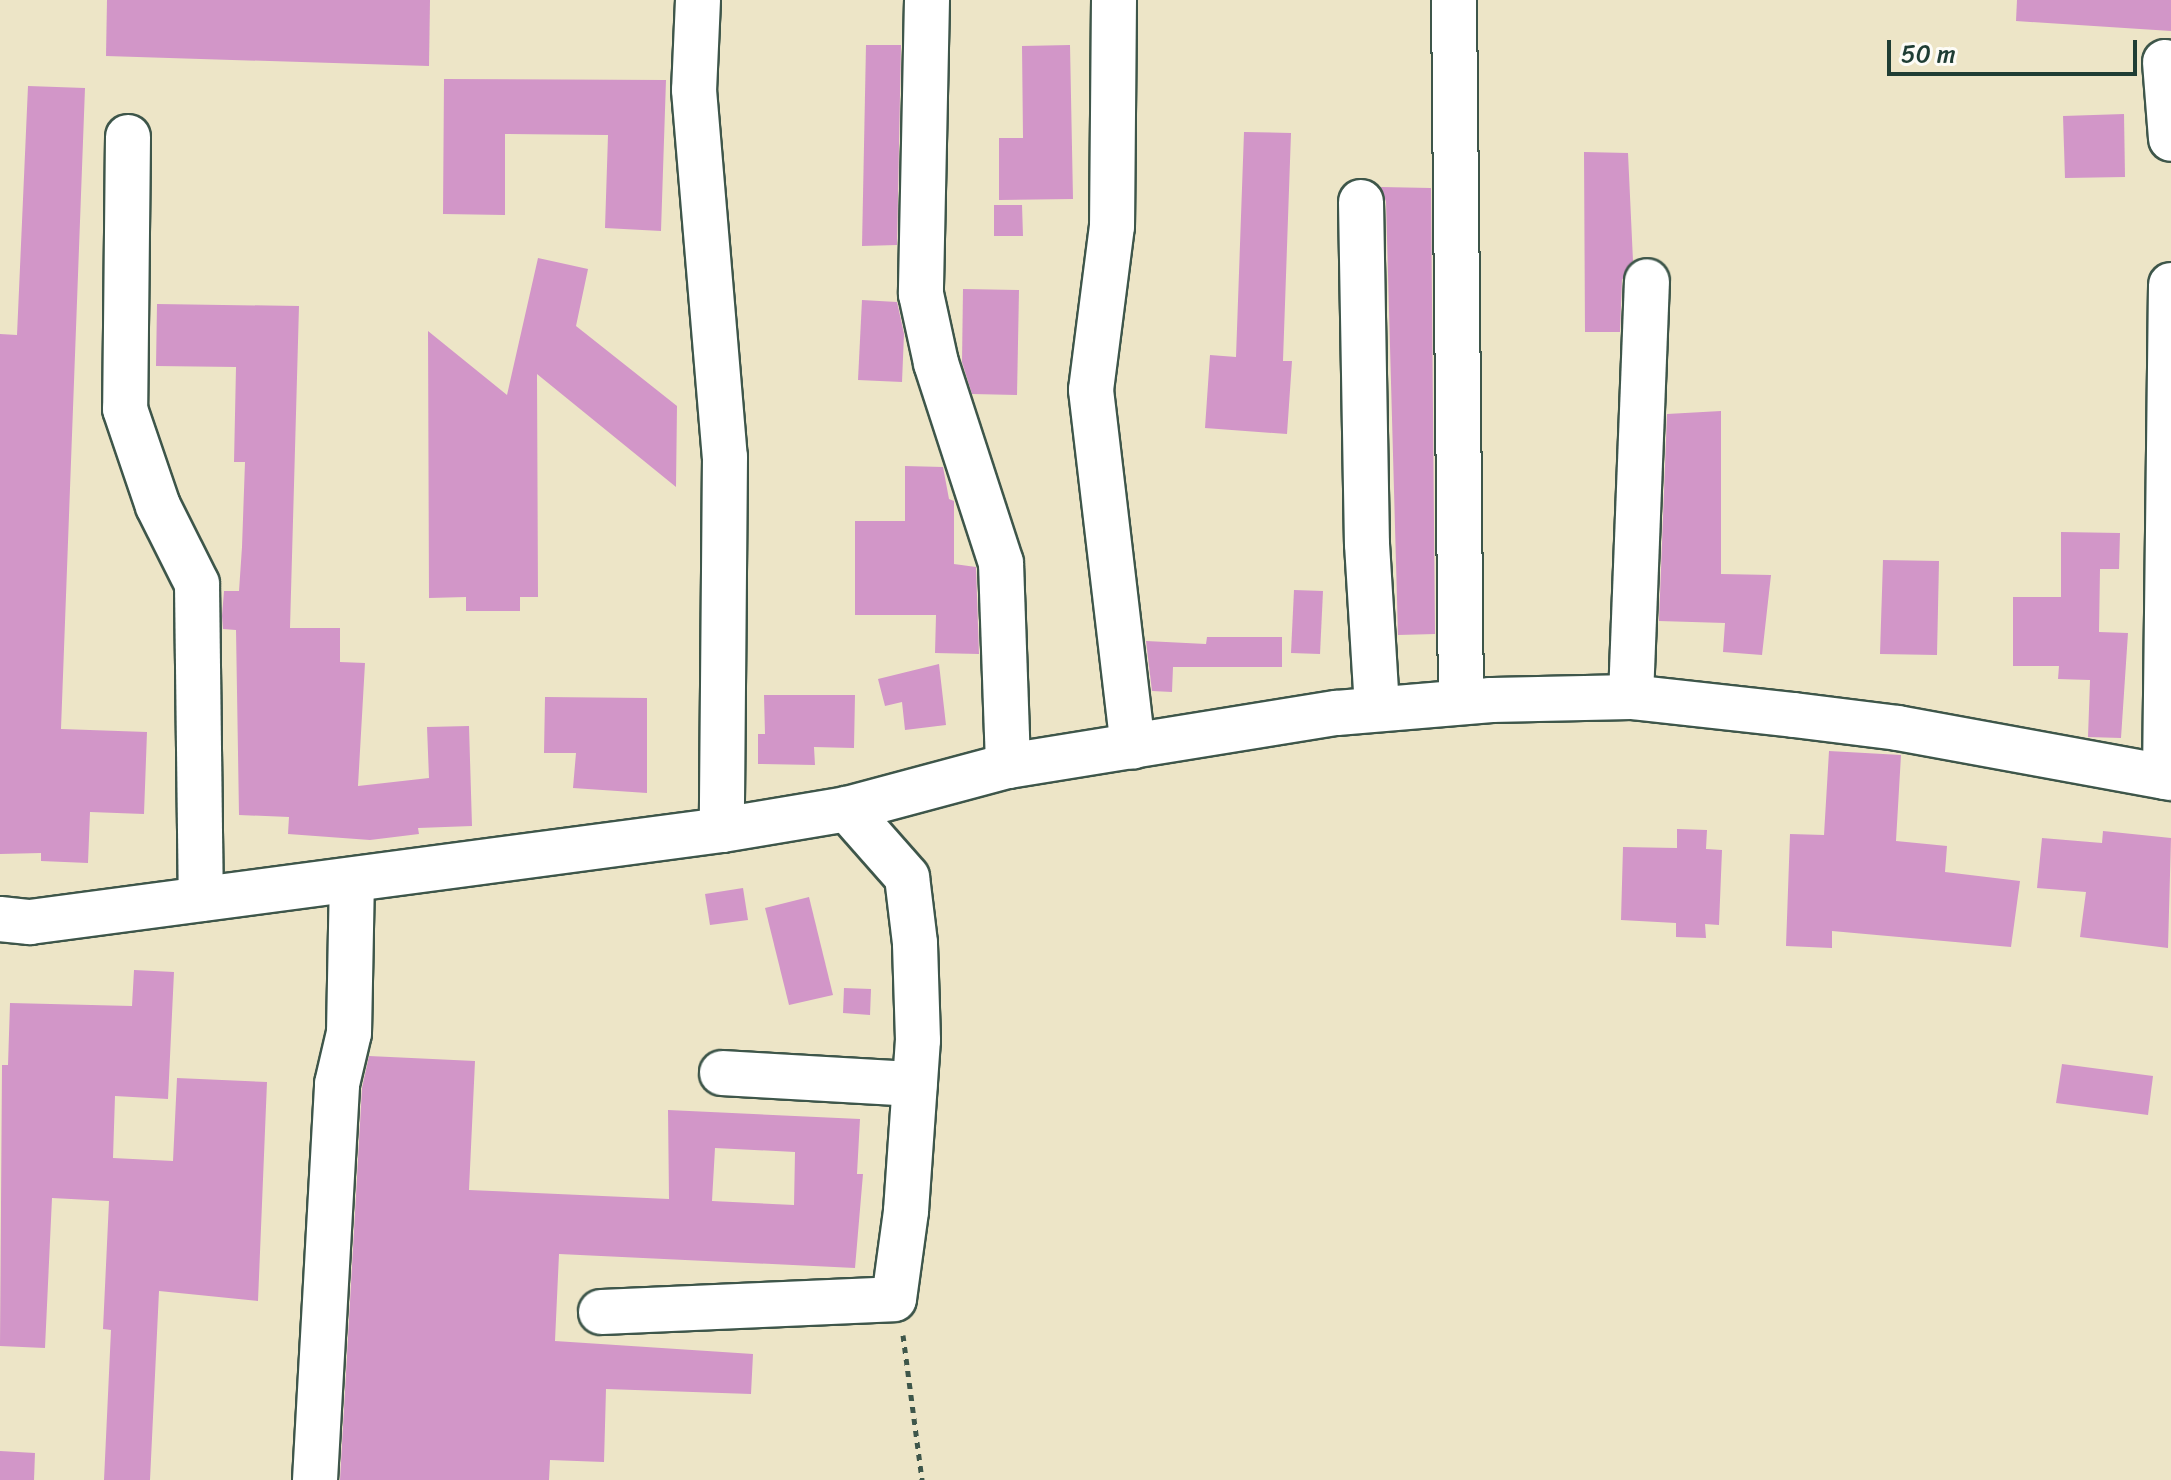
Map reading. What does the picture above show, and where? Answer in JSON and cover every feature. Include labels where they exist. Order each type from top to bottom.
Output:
[{"type":"main road","points":[[698,0],[694,90],[725,457],[722,830]]},
{"type":"main road","points":[[927,0],[921,294],[936,363],[1001,563],[1008,766]]},
{"type":"main road","points":[[1114,0],[1112,226],[1091,390],[1133,747]]},
{"type":"main road","points":[[1454,0],[1461,702]]},
{"type":"main road","points":[[2165,62],[2171,139]]},
{"type":"main road","points":[[128,137],[125,409],[158,506],[197,584],[201,899]]},
{"type":"main road","points":[[1361,202],[1367,544],[1377,708]]},
{"type":"main road","points":[[1631,697],[1647,281]]},
{"type":"main road","points":[[0,919],[30,922],[722,830],[847,809],[1008,766],[1377,708],[1461,702],[1631,697],[1898,728],[2168,777],[2171,285]]},
{"type":"main road","points":[[601,1312],[894,1299],[915,1084],[915,943],[907,877],[847,809]]},
{"type":"main road","points":[[315,1480],[337,1084],[349,1033],[352,880]]},
{"type":"main road","points":[[722,1073],[915,1084]]},
{"type":"path","points":[[894,1299],[909,1353],[922,1480]]},
{"type":"building","points":[[107,0],[430,0],[429,66],[106,56]]},
{"type":"building","points":[[2017,0],[2171,0],[2171,31],[2016,21]]},
{"type":"building","points":[[866,45],[901,45],[897,245],[862,246]]},
{"type":"building","points":[[1070,45],[1073,199],[999,200],[999,138],[1023,138],[1022,46]]},
{"type":"building","points":[[444,79],[666,80],[661,231],[605,228],[608,135],[505,134],[505,215],[443,214]]},
{"type":"building","points":[[28,86],[85,88],[61,729],[147,732],[144,814],[90,812],[88,863],[41,861],[41,853],[0,854],[0,334],[17,335]]},
{"type":"building","points":[[2124,114],[2125,177],[2065,178],[2063,116]]},
{"type":"building","points":[[1244,132],[1291,133],[1283,361],[1292,361],[1287,434],[1205,428],[1210,355],[1236,357]]},
{"type":"building","points":[[1584,152],[1628,153],[1633,261],[1622,280],[1620,332],[1585,332]]},
{"type":"building","points":[[1381,187],[1431,188],[1435,634],[1398,635],[1386,202]]},
{"type":"building","points":[[994,205],[1022,205],[1023,236],[994,236]]},
{"type":"building","points":[[538,258],[588,269],[576,326],[677,406],[676,487],[537,374],[538,597],[520,597],[520,611],[466,611],[466,597],[429,598],[428,331],[507,395]]},
{"type":"building","points":[[963,289],[1019,290],[1017,395],[972,394],[962,362]]},
{"type":"building","points":[[862,300],[897,302],[904,334],[902,382],[858,380]]},
{"type":"building","points":[[157,304],[299,306],[290,628],[340,628],[340,662],[365,663],[358,786],[429,778],[427,727],[469,726],[472,826],[418,828],[419,834],[370,840],[288,834],[289,817],[239,815],[236,630],[223,629],[222,616],[224,591],[239,591],[242,547],[245,462],[234,462],[236,367],[156,366]]},
{"type":"building","points":[[1721,411],[1721,574],[1771,575],[1762,655],[1723,652],[1725,623],[1659,621],[1667,414]]},
{"type":"building","points":[[905,466],[943,467],[949,499],[954,501],[954,564],[976,567],[979,654],[935,653],[936,615],[855,615],[855,521],[905,521]]},
{"type":"building","points":[[2061,532],[2120,533],[2119,569],[2100,569],[2099,632],[2128,633],[2121,738],[2088,737],[2090,680],[2058,679],[2059,666],[2013,666],[2013,597],[2061,597]]},
{"type":"building","points":[[1883,560],[1939,561],[1937,655],[1880,654]]},
{"type":"building","points":[[1294,590],[1323,591],[1320,654],[1291,653]]},
{"type":"building","points":[[1207,637],[1282,637],[1282,667],[1173,667],[1172,692],[1152,691],[1146,641],[1206,644]]},
{"type":"building","points":[[939,664],[946,725],[905,730],[902,702],[885,706],[878,679]]},
{"type":"building","points":[[764,695],[855,695],[854,748],[814,747],[815,765],[758,764],[758,734],[765,734]]},
{"type":"building","points":[[545,697],[647,698],[647,793],[573,788],[576,753],[544,753]]},
{"type":"building","points":[[1829,751],[1901,755],[1896,841],[1947,846],[1945,872],[2020,881],[2011,947],[1832,931],[1832,948],[1786,946],[1790,834],[1824,835]]},
{"type":"building","points":[[1677,829],[1707,830],[1706,849],[1722,850],[1719,925],[1705,924],[1706,938],[1676,937],[1676,923],[1621,920],[1623,847],[1677,848]]},
{"type":"building","points":[[2103,831],[2171,838],[2168,948],[2080,937],[2086,892],[2037,888],[2042,838],[2102,843]]},
{"type":"building","points":[[743,888],[748,920],[710,925],[705,894]]},
{"type":"building","points":[[809,897],[833,995],[789,1005],[765,908]]},
{"type":"building","points":[[134,970],[174,972],[168,1099],[115,1096],[113,1158],[173,1161],[177,1078],[267,1082],[258,1301],[159,1291],[150,1480],[104,1480],[111,1330],[103,1329],[109,1201],[52,1198],[45,1348],[0,1346],[2,1065],[8,1065],[10,1003],[132,1006]]},
{"type":"building","points":[[844,988],[871,989],[870,1015],[843,1013]]},
{"type":"building","points":[[369,1056],[475,1061],[469,1190],[669,1199],[668,1110],[860,1119],[857,1174],[863,1174],[855,1268],[559,1254],[555,1341],[753,1354],[751,1394],[606,1389],[604,1462],[550,1460],[549,1480],[340,1480],[362,1088]],"holes":[[[715,1148],[795,1152],[794,1205],[712,1201]]]},
{"type":"building","points":[[2062,1064],[2153,1076],[2148,1115],[2056,1103]]},
{"type":"building","points":[[0,1451],[35,1453],[34,1480],[0,1480]]}]
